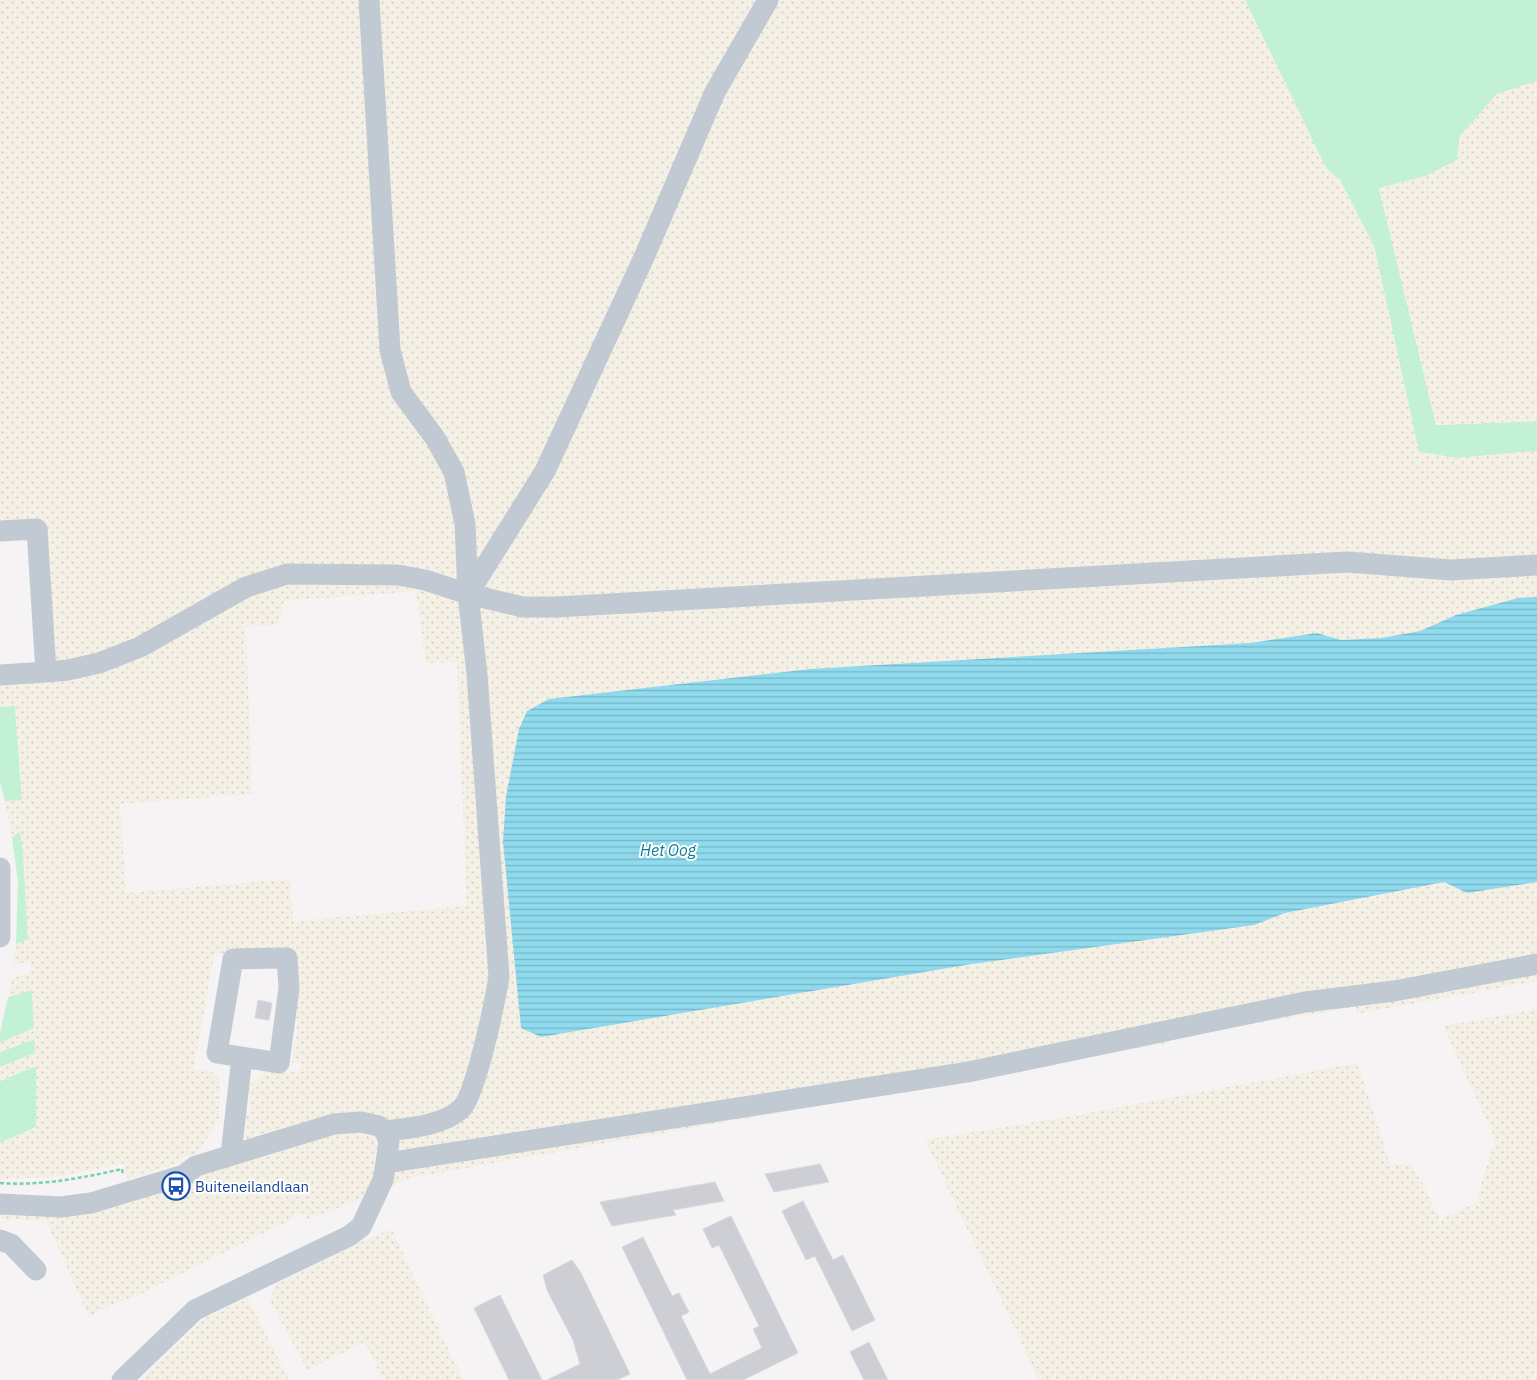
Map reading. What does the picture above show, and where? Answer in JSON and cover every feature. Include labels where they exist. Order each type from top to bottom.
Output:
[{"type":"street","points":[[369,0],[390,350],[401,392],[435,438],[454,472],[465,524],[468,594],[477,674],[499,977],[487,1036],[469,1093],[462,1108],[447,1118],[416,1127],[385,1131]]},
{"type":"street","points":[[468,594],[545,471],[641,263],[715,92],[768,0]]},
{"type":"street","points":[[0,531],[37,529],[46,672]]},
{"type":"street","points":[[0,675],[68,670],[99,663],[140,647],[246,587],[287,574],[398,575],[425,580],[468,594],[523,607],[556,607],[1347,562],[1451,570],[1537,565]]},
{"type":"street","points":[[0,868],[0,938]]},
{"type":"street","points":[[287,958],[289,988],[279,1063],[242,1057],[217,1053],[233,959],[287,958]]},
{"type":"street","points":[[386,1163],[968,1072],[1305,1002],[1394,991],[1537,964]]},
{"type":"street","points":[[231,1155],[242,1057]]},
{"type":"street","points":[[41,1205],[59,1198],[126,1184],[181,1166],[196,1166],[334,1124],[362,1122],[379,1126],[385,1131],[389,1142],[383,1180],[362,1227],[348,1236],[195,1310],[122,1380]]},
{"type":"street","points":[[0,1204],[61,1207],[110,1198],[184,1175],[196,1166]]},
{"type":"street","points":[[0,1240],[11,1244],[36,1270]]},
{"type":"path","points":[[0,1183],[32,1184],[61,1181],[122,1169],[126,1184]]},
{"type":"green space","points":[[1245,0],[1537,0],[1537,81],[1497,94],[1460,136],[1457,160],[1426,176],[1380,188],[1436,425],[1537,421],[1537,451],[1457,458],[1419,452],[1374,246],[1340,180],[1326,168]]},
{"type":"green space","points":[[15,705],[22,801],[5,801],[0,782],[0,707]]},
{"type":"green space","points":[[20,831],[23,850],[28,940],[16,944],[18,882],[12,837]]},
{"type":"green space","points":[[32,990],[34,1028],[0,1043],[0,1033],[8,997]]},
{"type":"green space","points":[[35,1039],[36,1053],[0,1067],[0,1052]]},
{"type":"green space","points":[[36,1066],[36,1127],[0,1143],[0,1081]]},
{"type":"sand","points":[[0,0],[1245,0],[1326,168],[1340,180],[1374,246],[1419,452],[1457,458],[1537,451],[1537,597],[1518,598],[1456,615],[1420,631],[1381,638],[1341,640],[1317,633],[1250,643],[810,669],[549,699],[527,711],[519,730],[506,796],[542,1037],[972,964],[1254,925],[1285,913],[1444,882],[1467,893],[1537,882],[1537,981],[1357,1014],[1355,1007],[1171,1038],[1169,1043],[410,1178],[308,1220],[304,1213],[134,1297],[117,1302],[89,1317],[46,1221],[0,1219],[0,1211],[118,1199],[120,1206],[185,1185],[247,1143],[245,1134],[248,1133],[244,1113],[249,1113],[249,1086],[266,1071],[300,1072],[301,1062],[292,1063],[297,1027],[293,949],[214,954],[194,1069],[210,1070],[220,1081],[219,1120],[197,1154],[181,1158],[183,1162],[128,1179],[123,1164],[53,1177],[0,1179],[0,1143],[36,1127],[36,1066],[0,1081],[0,1067],[35,1053],[34,1039],[0,1052],[0,1043],[34,1028],[32,990],[8,997],[11,979],[32,971],[30,960],[13,966],[16,944],[28,939],[23,850],[20,831],[12,837],[5,801],[22,800],[15,706],[0,707],[0,684],[56,680],[46,524],[0,527]],"holes":[[[416,591],[426,663],[457,662],[467,906],[293,921],[290,879],[126,893],[120,804],[252,794],[246,627],[278,625],[284,601]]]},
{"type":"sand","points":[[1537,81],[1537,421],[1436,425],[1379,189],[1426,176],[1457,160],[1460,136],[1497,94]]},
{"type":"sand","points":[[1537,1009],[1537,1380],[1039,1380],[925,1140],[1089,1113],[1357,1063],[1390,1164],[1411,1164],[1440,1220],[1480,1201],[1478,1195],[1495,1139],[1443,1026]]},
{"type":"sand","points":[[392,1230],[463,1380],[383,1380],[365,1342],[307,1370],[270,1301],[276,1284],[378,1234]]},
{"type":"sand","points":[[248,1298],[289,1380],[140,1380],[205,1318]]},
{"type":"water","name":"Het Oog","points":[[1537,597],[1537,882],[1467,893],[1444,882],[1285,913],[1254,925],[972,964],[541,1037],[521,1028],[503,842],[506,796],[519,729],[527,711],[549,699],[810,669],[1250,643],[1317,633],[1341,640],[1381,638],[1420,631],[1456,615],[1518,598]]},
{"type":"building","points":[[258,1000],[272,1003],[269,1020],[255,1018]]},
{"type":"building","points":[[820,1164],[829,1182],[774,1192],[765,1174]]},
{"type":"building","points":[[715,1182],[724,1201],[673,1210],[676,1215],[612,1226],[600,1202]]},
{"type":"building","points":[[803,1201],[833,1260],[843,1255],[875,1320],[852,1331],[815,1256],[806,1260],[782,1211]]},
{"type":"building","points":[[731,1216],[798,1353],[743,1380],[687,1380],[622,1247],[643,1237],[672,1296],[679,1293],[689,1312],[681,1316],[710,1374],[762,1348],[753,1329],[759,1326],[719,1245],[712,1248],[703,1229]]},
{"type":"building","points":[[572,1260],[581,1273],[630,1374],[617,1380],[547,1380],[580,1364],[573,1340],[547,1290],[543,1275]]},
{"type":"building","points":[[500,1295],[542,1380],[509,1380],[474,1308]]},
{"type":"building","points":[[869,1342],[888,1380],[864,1380],[850,1352]]},
{"type":"place","name":"Buiteneilandlaan","points":[[176,1186]]}]
